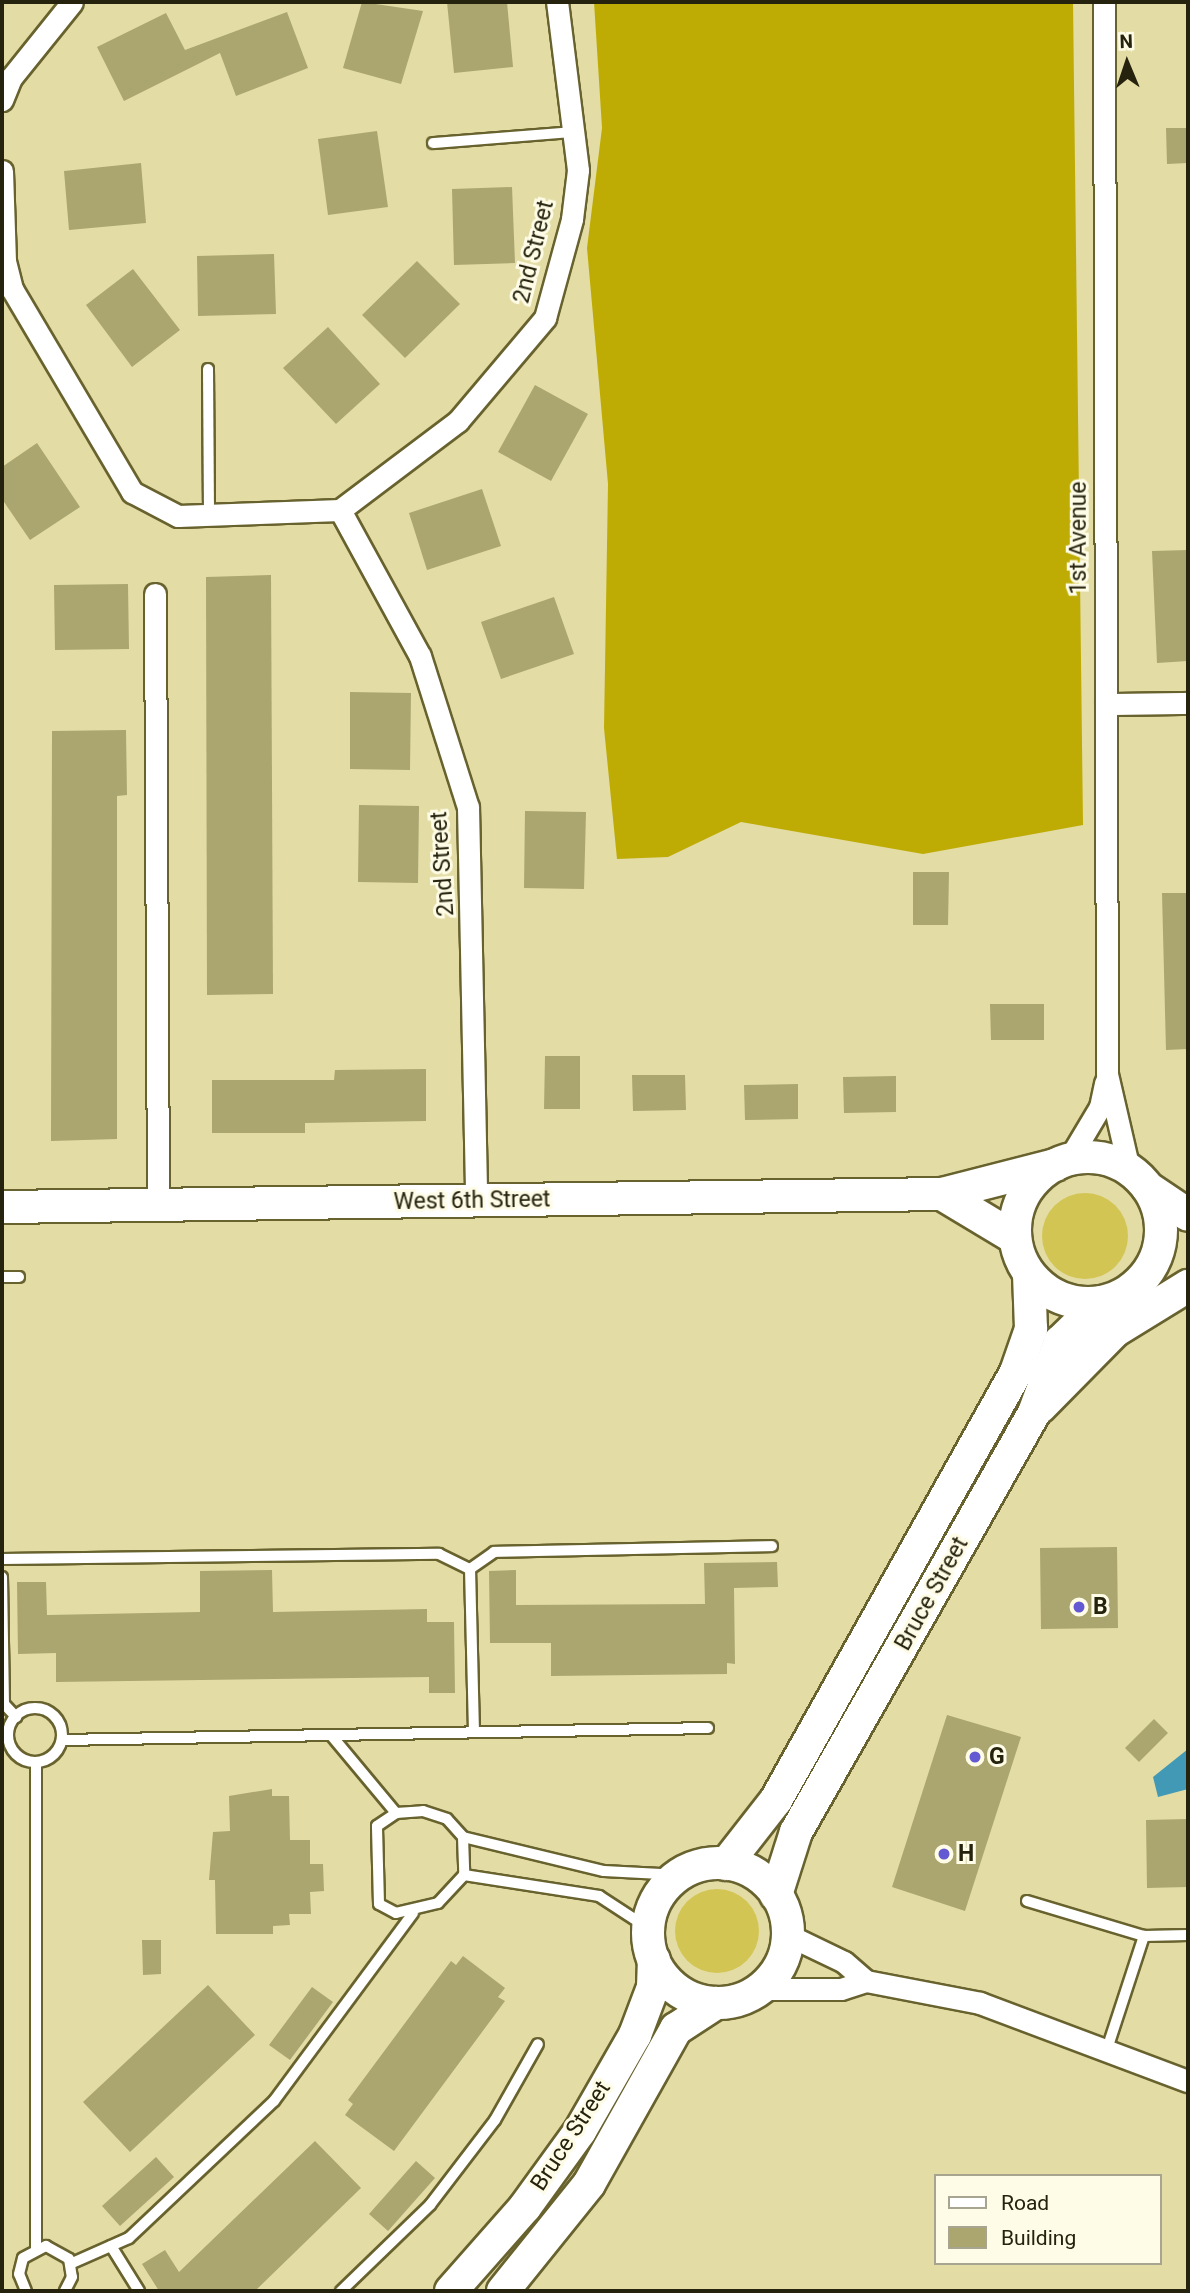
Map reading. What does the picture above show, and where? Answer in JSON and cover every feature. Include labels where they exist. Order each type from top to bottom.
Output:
[{"type":"street","points":[[2,100],[11,78],[72,2]]},
{"type":"street","name":"2nd Street","points":[[476,1201],[468,807],[421,656],[340,510],[458,421],[545,318],[572,219],[573,132],[557,2]]},
{"type":"street","name":"1st Avenue","points":[[1062,1162],[1100,1107],[1107,1074],[1104,2]]},
{"type":"street","points":[[2,171],[5,261],[12,289],[132,492],[177,516],[340,510]]},
{"type":"street","points":[[155,594],[158,1205]]},
{"type":"street","points":[[1106,704],[1188,703]]},
{"type":"street","name":"1st Avenue","points":[[1107,1074],[1138,1179]]},
{"type":"street","points":[[1188,1215],[1138,1179],[1090,1157],[1062,1162],[1023,1195],[1015,1238],[1029,1275],[1061,1298],[1101,1303],[1188,1268]]},
{"type":"street","name":"West 6th Street","points":[[2,1207],[942,1194],[1062,1162]]},
{"type":"street","points":[[1132,1289],[1155,1260],[1160,1241],[1138,1179]]},
{"type":"street","points":[[942,1194],[1015,1238]]},
{"type":"street","name":"Bruce Street","points":[[726,1864],[776,1800],[1016,1373],[1031,1329],[1029,1275]]},
{"type":"street","points":[[1034,1413],[1115,1331],[1188,1286]]},
{"type":"street","name":"Bruce Street","points":[[776,1895],[796,1832],[1034,1413],[1060,1342],[1101,1303]]},
{"type":"street","points":[[759,1989],[779,1966],[788,1935],[776,1895],[755,1874],[726,1864],[680,1875],[658,1898],[648,1928],[654,1960],[673,1987],[716,2003],[759,1989],[841,1989],[866,1981],[980,2003],[1108,2046],[1188,2081]]},
{"type":"street","points":[[788,1935],[844,1962],[866,1981]]},
{"type":"street","name":"Bruce Street","points":[[451,2291],[524,2207],[580,2131],[635,2035],[653,1987],[654,1960]]},
{"type":"street","name":"Bruce Street","points":[[503,2291],[589,2184],[676,2029],[716,2003]]},
{"type":"lane","points":[[433,143],[573,132]]},
{"type":"lane","points":[[208,369],[209,515]]},
{"type":"lane","points":[[2,1277],[19,1277]]},
{"type":"lane","points":[[470,1569],[494,1552],[772,1546]]},
{"type":"lane","points":[[2,1559],[439,1554],[470,1569]]},
{"type":"lane","points":[[470,1569],[474,1732]]},
{"type":"lane","points":[[2,1577],[4,1704],[16,1717]]},
{"type":"lane","points":[[44,1710],[58,1722],[62,1740],[53,1756],[36,1762],[20,1758],[10,1744],[16,1717],[44,1710]]},
{"type":"lane","points":[[62,1740],[708,1728]]},
{"type":"lane","points":[[331,1735],[396,1813]]},
{"type":"lane","points":[[26,2291],[20,2266],[36,2248],[36,1762]]},
{"type":"lane","points":[[412,1913],[379,1904],[377,1826],[396,1813],[447,1819],[463,1837],[604,1871],[680,1875]]},
{"type":"lane","points":[[70,2264],[129,2238],[274,2101],[412,1913],[438,1903],[464,1875],[463,1837]]},
{"type":"lane","points":[[464,1875],[598,1896],[648,1928]]},
{"type":"lane","points":[[1027,1901],[1144,1936],[1188,1935]]},
{"type":"lane","points":[[1108,2046],[1144,1936]]},
{"type":"lane","points":[[341,2291],[430,2205],[495,2120],[538,2044]]},
{"type":"lane","points":[[111,2246],[139,2291]]},
{"type":"lane","points":[[36,2248],[55,2248],[70,2264]]},
{"type":"lane","points":[[65,2291],[70,2264]]},
{"type":"shaded area","points":[[594,2],[1073,2],[1083,825],[923,854],[741,822],[668,857],[617,859],[604,728],[608,484],[587,248],[602,128]]},
{"type":"shaded area","points":[[1085,1193],[1102,1196],[1116,1205],[1125,1219],[1128,1236],[1125,1253],[1116,1267],[1102,1276],[1085,1279],[1068,1276],[1054,1267],[1045,1253],[1042,1236],[1045,1219],[1054,1205],[1068,1196]]},
{"type":"shaded area","points":[[709,1889],[725,1889],[741,1896],[752,1907],[759,1923],[756,1947],[747,1961],[725,1973],[709,1973],[693,1966],[682,1955],[675,1939],[675,1923],[682,1907],[693,1896]]},
{"type":"water","points":[[1188,1749],[1188,1789],[1158,1797],[1153,1777]]},
{"type":"building","points":[[362,2],[423,11],[401,84],[343,68]]},
{"type":"building","points":[[447,2],[507,2],[513,67],[454,73]]},
{"type":"building","points":[[287,12],[308,68],[236,96],[220,53],[124,101],[97,47],[166,13],[185,50]]},
{"type":"building","points":[[1166,128],[1188,128],[1188,163],[1167,164]]},
{"type":"building","points":[[377,131],[388,207],[328,215],[318,139]]},
{"type":"building","points":[[141,163],[146,223],[69,230],[64,171]]},
{"type":"building","points":[[512,187],[515,263],[454,265],[452,189]]},
{"type":"building","points":[[274,254],[276,314],[198,316],[197,256]]},
{"type":"building","points":[[417,261],[460,304],[405,358],[362,315]]},
{"type":"building","points":[[133,269],[180,330],[132,367],[86,305]]},
{"type":"building","points":[[328,327],[380,384],[336,424],[283,368]]},
{"type":"building","points":[[535,385],[588,414],[551,481],[498,452]]},
{"type":"building","points":[[37,443],[80,507],[30,540],[2,499],[2,467]]},
{"type":"building","points":[[482,489],[501,546],[427,570],[409,513]]},
{"type":"building","points":[[1188,550],[1188,661],[1157,663],[1152,551]]},
{"type":"building","points":[[271,575],[273,994],[207,995],[206,577]]},
{"type":"building","points":[[128,584],[129,649],[55,650],[54,585]]},
{"type":"building","points":[[554,597],[574,654],[501,679],[481,622]]},
{"type":"building","points":[[350,692],[411,693],[410,770],[350,769]]},
{"type":"building","points":[[126,730],[127,795],[117,796],[117,1139],[51,1141],[52,731]]},
{"type":"building","points":[[359,805],[419,806],[418,883],[358,882]]},
{"type":"building","points":[[525,811],[586,812],[584,889],[524,888]]},
{"type":"building","points":[[913,872],[949,872],[948,925],[913,925]]},
{"type":"building","points":[[1162,893],[1188,893],[1188,1049],[1166,1050]]},
{"type":"building","points":[[990,1004],[1044,1004],[1044,1040],[991,1040]]},
{"type":"building","points":[[545,1056],[580,1056],[580,1109],[544,1109]]},
{"type":"building","points":[[426,1069],[426,1121],[305,1123],[305,1133],[212,1133],[212,1080],[334,1080],[335,1070]]},
{"type":"building","points":[[632,1075],[685,1075],[686,1110],[633,1111]]},
{"type":"building","points":[[896,1076],[896,1112],[844,1113],[843,1077]]},
{"type":"building","points":[[798,1084],[798,1119],[745,1120],[744,1085]]},
{"type":"building","name":"B","points":[[1117,1547],[1118,1628],[1041,1629],[1040,1548]]},
{"type":"building","points":[[777,1562],[778,1587],[734,1588],[735,1664],[727,1663],[727,1674],[551,1676],[551,1643],[490,1643],[489,1571],[516,1570],[516,1605],[705,1604],[704,1563]]},
{"type":"building","points":[[272,1570],[273,1612],[427,1609],[427,1622],[454,1622],[455,1693],[429,1693],[429,1677],[56,1682],[56,1653],[18,1654],[17,1582],[46,1582],[47,1615],[200,1612],[200,1571]]},
{"type":"building","points":[[947,1715],[1021,1737],[965,1911],[892,1887]]},
{"type":"building","points":[[1154,1719],[1168,1733],[1139,1762],[1125,1748]]},
{"type":"building","points":[[272,1789],[272,1796],[289,1796],[290,1840],[310,1840],[310,1864],[323,1864],[324,1891],[310,1892],[311,1914],[289,1914],[290,1925],[273,1926],[273,1934],[216,1934],[215,1880],[209,1880],[213,1832],[230,1831],[229,1796]]},
{"type":"building","points":[[1188,1819],[1188,1887],[1147,1888],[1146,1820]]},
{"type":"building","points":[[142,1940],[161,1940],[161,1974],[143,1975]]},
{"type":"building","points":[[463,1956],[505,1988],[498,1997],[505,2001],[394,2151],[345,2115],[353,2104],[348,2100],[451,1961],[456,1965]]},
{"type":"building","points":[[208,1985],[255,2035],[130,2152],[83,2102]]},
{"type":"building","points":[[312,1987],[333,2002],[290,2060],[269,2045]]},
{"type":"building","points":[[315,2141],[361,2188],[255,2291],[159,2291],[142,2264],[165,2250],[179,2272]]},
{"type":"building","points":[[156,2157],[174,2177],[120,2226],[102,2206]]},
{"type":"building","points":[[416,2161],[435,2178],[388,2231],[369,2214]]},
{"type":"place","name":"B","points":[[1079,1607]]},
{"type":"place","name":"G","points":[[975,1757]]},
{"type":"place","name":"H","points":[[944,1854]]}]
